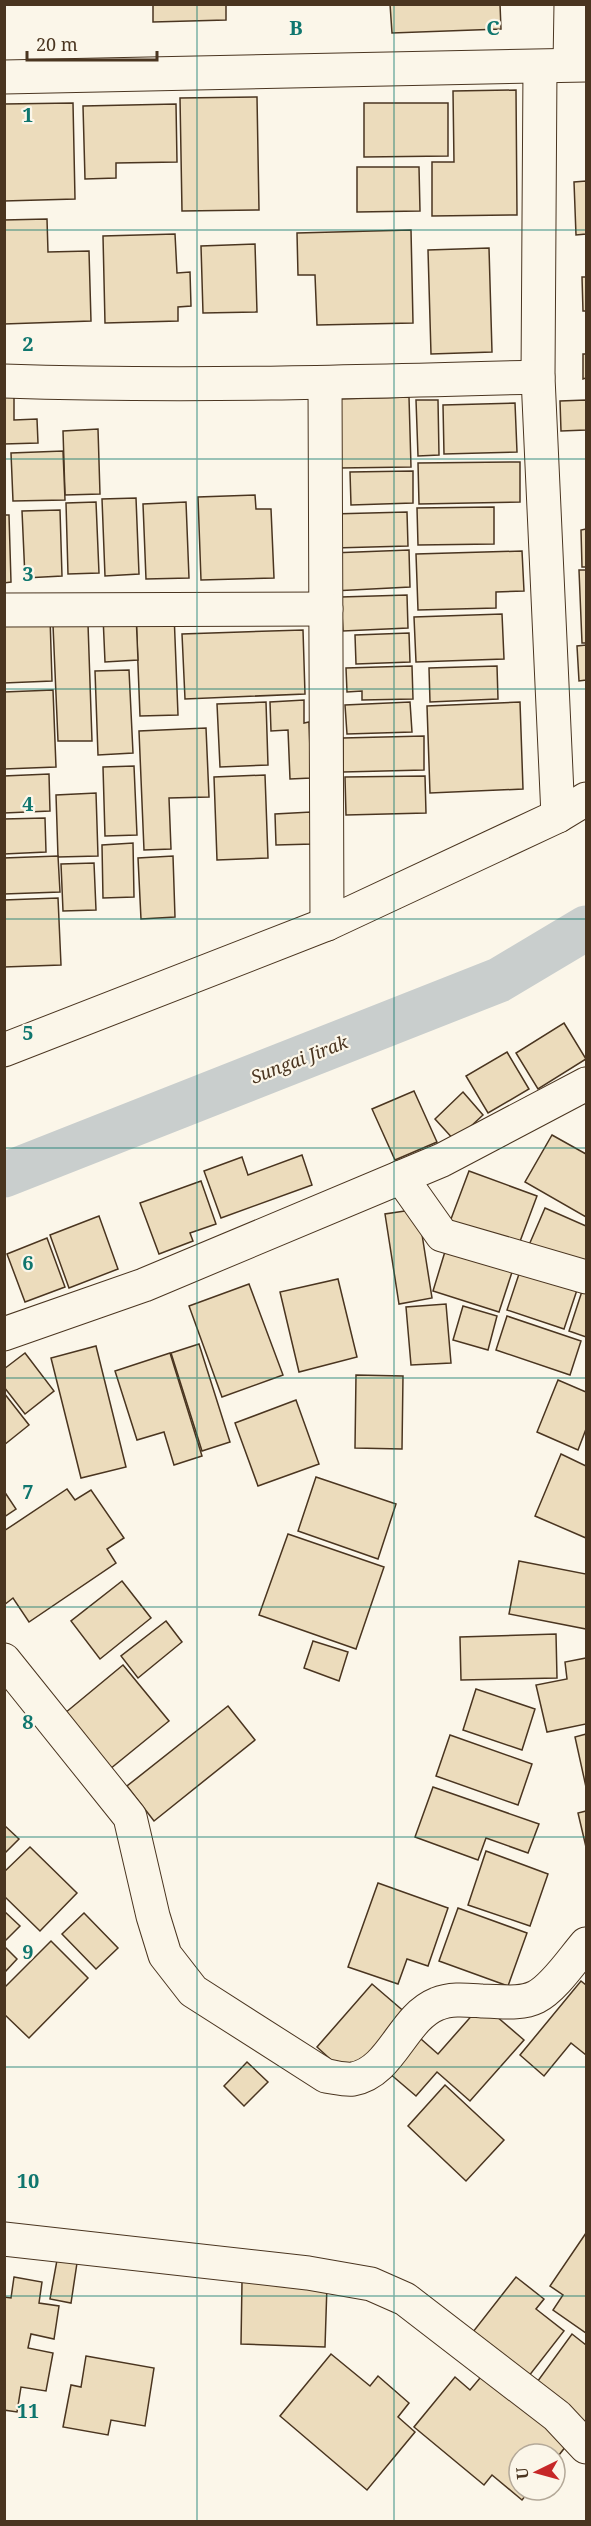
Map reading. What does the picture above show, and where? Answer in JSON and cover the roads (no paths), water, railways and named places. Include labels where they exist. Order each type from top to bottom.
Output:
[{"type":"street","points":[[558,816],[538,377],[571,4]]},
{"type":"street","points":[[4,77],[566,65]]},
{"type":"street","points":[[4,381],[114,385],[325,383],[538,377]]},
{"type":"street","points":[[325,383],[327,924]]},
{"type":"street","points":[[4,610],[326,609]]},
{"type":"street","points":[[4,1050],[327,924],[558,816],[586,799]]},
{"type":"street","points":[[4,1334],[144,1285],[442,1160],[586,1084]]},
{"type":"street","points":[[400,1177],[442,1234],[586,1277]]},
{"type":"street","points":[[4,1660],[130,1817],[153,1916],[165,1954],[193,1991],[326,2076],[346,2079],[363,2076],[380,2064],[421,2014],[437,2004],[454,2000],[517,2002],[536,1997],[548,1988],[586,1944]]},
{"type":"street","points":[[4,2239],[308,2273],[371,2284],[405,2299],[557,2416],[586,2446]]},
{"type":"waterway","name":"Sungai Jirak","points":[[4,1175],[499,980],[586,928]]}]
